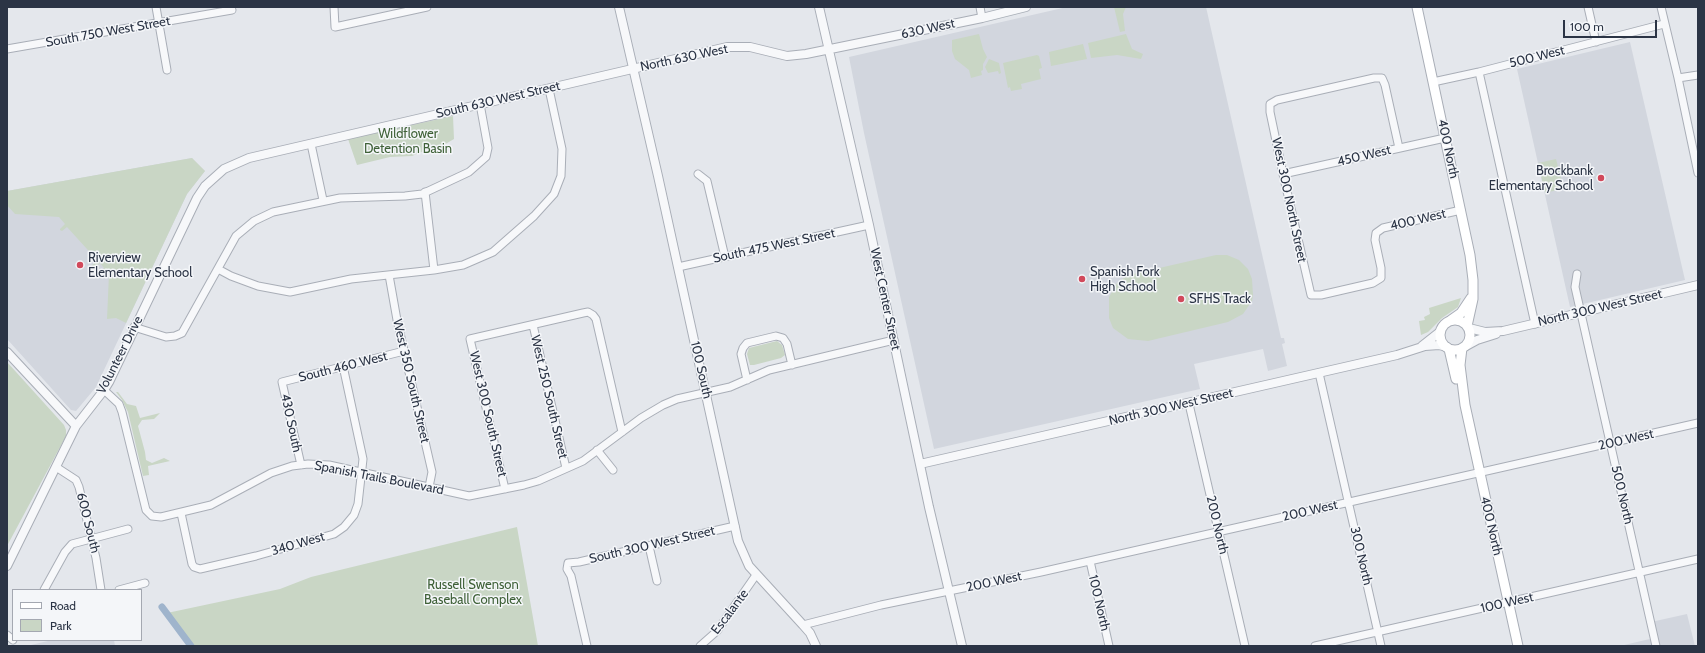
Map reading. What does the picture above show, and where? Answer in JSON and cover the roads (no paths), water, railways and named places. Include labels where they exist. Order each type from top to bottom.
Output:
[{"type":"main road","name":"400 North","points":[[1417,7],[1470,255],[1473,291],[1472,307],[1468,327]]},
{"type":"main road","points":[[1451,320],[1460,321],[1468,327],[1470,337],[1464,347],[1457,350],[1448,348],[1441,340],[1441,330],[1447,322],[1464,310],[1473,291]]},
{"type":"main road","name":"400 North","points":[[1464,347],[1460,365],[1465,405],[1518,646]]},
{"type":"main road","name":"400 North","points":[[1448,348],[1456,380],[1465,405]]},
{"type":"street","points":[[156,7],[167,70]]},
{"type":"street","points":[[334,7],[335,27],[427,7]]},
{"type":"street","name":"100 South","points":[[619,7],[735,526],[744,556],[756,575],[804,625],[810,633],[816,646]]},
{"type":"street","name":"West Center Street","points":[[819,7],[830,50],[920,464],[962,646]]},
{"type":"street","points":[[980,7],[982,18]]},
{"type":"street","name":"630 West","points":[[830,50],[982,18],[1026,7]]},
{"type":"street","points":[[1588,7],[1596,42]]},
{"type":"street","points":[[1661,7],[1698,173]]},
{"type":"street","name":"South 750 West Street","points":[[7,49],[232,10]]},
{"type":"street","name":"500 West","points":[[1433,82],[1478,72],[1664,24]]},
{"type":"street","name":"North 630 West","points":[[633,69],[727,47],[750,47],[787,56],[830,50]]},
{"type":"street","name":"South 630 West Street","points":[[224,169],[249,158],[633,69]]},
{"type":"street","points":[[1478,72],[1535,324]]},
{"type":"street","points":[[1678,78],[1698,75]]},
{"type":"street","name":"West 300 North Street","points":[[1381,278],[1373,283],[1321,295],[1311,295],[1270,112],[1270,104],[1277,100],[1374,78],[1382,78],[1386,85],[1399,148]]},
{"type":"street","points":[[218,268],[231,276],[258,286],[290,292],[351,279],[434,270],[463,264],[493,252],[534,216],[554,194],[561,176],[562,149],[550,89]]},
{"type":"street","points":[[134,327],[166,336],[174,336],[182,332],[236,236],[254,221],[273,212],[323,200],[405,196],[425,192],[469,172],[486,157],[488,148],[480,104]]},
{"type":"street","name":"450 West","points":[[1284,174],[1445,138]]},
{"type":"street","points":[[311,144],[323,200]]},
{"type":"street","name":"Volunteer Drive","points":[[7,566],[76,426],[104,390],[197,198],[205,186],[224,169]]},
{"type":"street","points":[[698,174],[707,180],[725,257]]},
{"type":"street","points":[[425,192],[434,270]]},
{"type":"street","name":"400 West","points":[[1381,278],[1381,268],[1375,240],[1376,233],[1383,228],[1461,210]]},
{"type":"street","name":"South 475 West Street","points":[[678,267],[869,225]]},
{"type":"street","name":"500 North","points":[[1577,274],[1575,287],[1656,646]]},
{"type":"street","name":"West 350 South Street","points":[[389,275],[404,351],[432,472],[429,487]]},
{"type":"street","name":"North 300 West Street","points":[[1503,331],[1698,286]]},
{"type":"street","points":[[532,325],[588,312],[593,315],[596,319],[622,432]]},
{"type":"street","name":"West 300 South Street","points":[[505,489],[470,339],[532,325]]},
{"type":"street","name":"West 250 South Street","points":[[532,325],[566,468]]},
{"type":"street","points":[[1468,327],[1485,332],[1503,331]]},
{"type":"street","points":[[1420,348],[1441,330]]},
{"type":"street","points":[[1464,347],[1477,340],[1503,331]]},
{"type":"street","points":[[747,380],[741,354],[747,343],[776,336],[783,338],[787,344],[792,365]]},
{"type":"street","name":"Spanish Trails Boulevard","points":[[104,390],[119,404],[146,510],[148,514],[156,517],[181,514],[211,505],[271,473],[301,465],[329,465],[469,496],[505,489],[538,481],[583,461],[641,418],[663,405],[677,399],[730,387],[769,370],[894,340]]},
{"type":"street","points":[[1420,348],[1437,345],[1448,348]]},
{"type":"street","name":"North 300 West Street","points":[[920,464],[1397,356],[1420,348]]},
{"type":"street","name":"South 460 West","points":[[282,382],[404,351]]},
{"type":"street","points":[[7,352],[76,426]]},
{"type":"street","name":"340 West","points":[[181,514],[190,558],[194,567],[204,569],[334,534],[344,527],[354,515],[358,504],[363,460],[343,366]]},
{"type":"street","name":"300 North","points":[[1319,373],[1381,646]]},
{"type":"street","name":"430 South","points":[[282,382],[301,465]]},
{"type":"street","name":"200 North","points":[[1189,404],[1245,646]]},
{"type":"street","name":"200 West","points":[[804,625],[922,597],[1090,561],[1698,423]]},
{"type":"street","points":[[597,450],[613,470]]},
{"type":"street","name":"600 South","points":[[56,467],[76,480],[79,487],[96,558],[101,589]]},
{"type":"street","name":"South 300 West Street","points":[[587,646],[571,576],[568,569],[568,563],[579,562],[735,526]]},
{"type":"street","points":[[45,589],[65,552],[72,544],[128,529]]},
{"type":"street","points":[[649,546],[657,581]]},
{"type":"street","name":"100 West","points":[[1315,646],[1698,559]]},
{"type":"street","name":"100 North","points":[[1090,561],[1109,646]]},
{"type":"street","name":"Escalante","points":[[700,646],[717,631],[756,575]]},
{"type":"street","points":[[123,589],[145,583]]},
{"type":"waterway","points":[[162,607],[191,646]]},
{"type":"place","name":"Brockbank Elementary School","points":[[1601,178]]},
{"type":"place","name":"Riverview Elementary School","points":[[80,265]]},
{"type":"place","name":"Spanish Fork High School","points":[[1082,279]]},
{"type":"place","name":"SFHS Track","points":[[1181,299]]},
{"type":"park label","name":"Wildflower Detention Basin","points":[[408,142]]},
{"type":"park label","name":"Russell Swenson Baseball Complex","points":[[473,592]]}]
